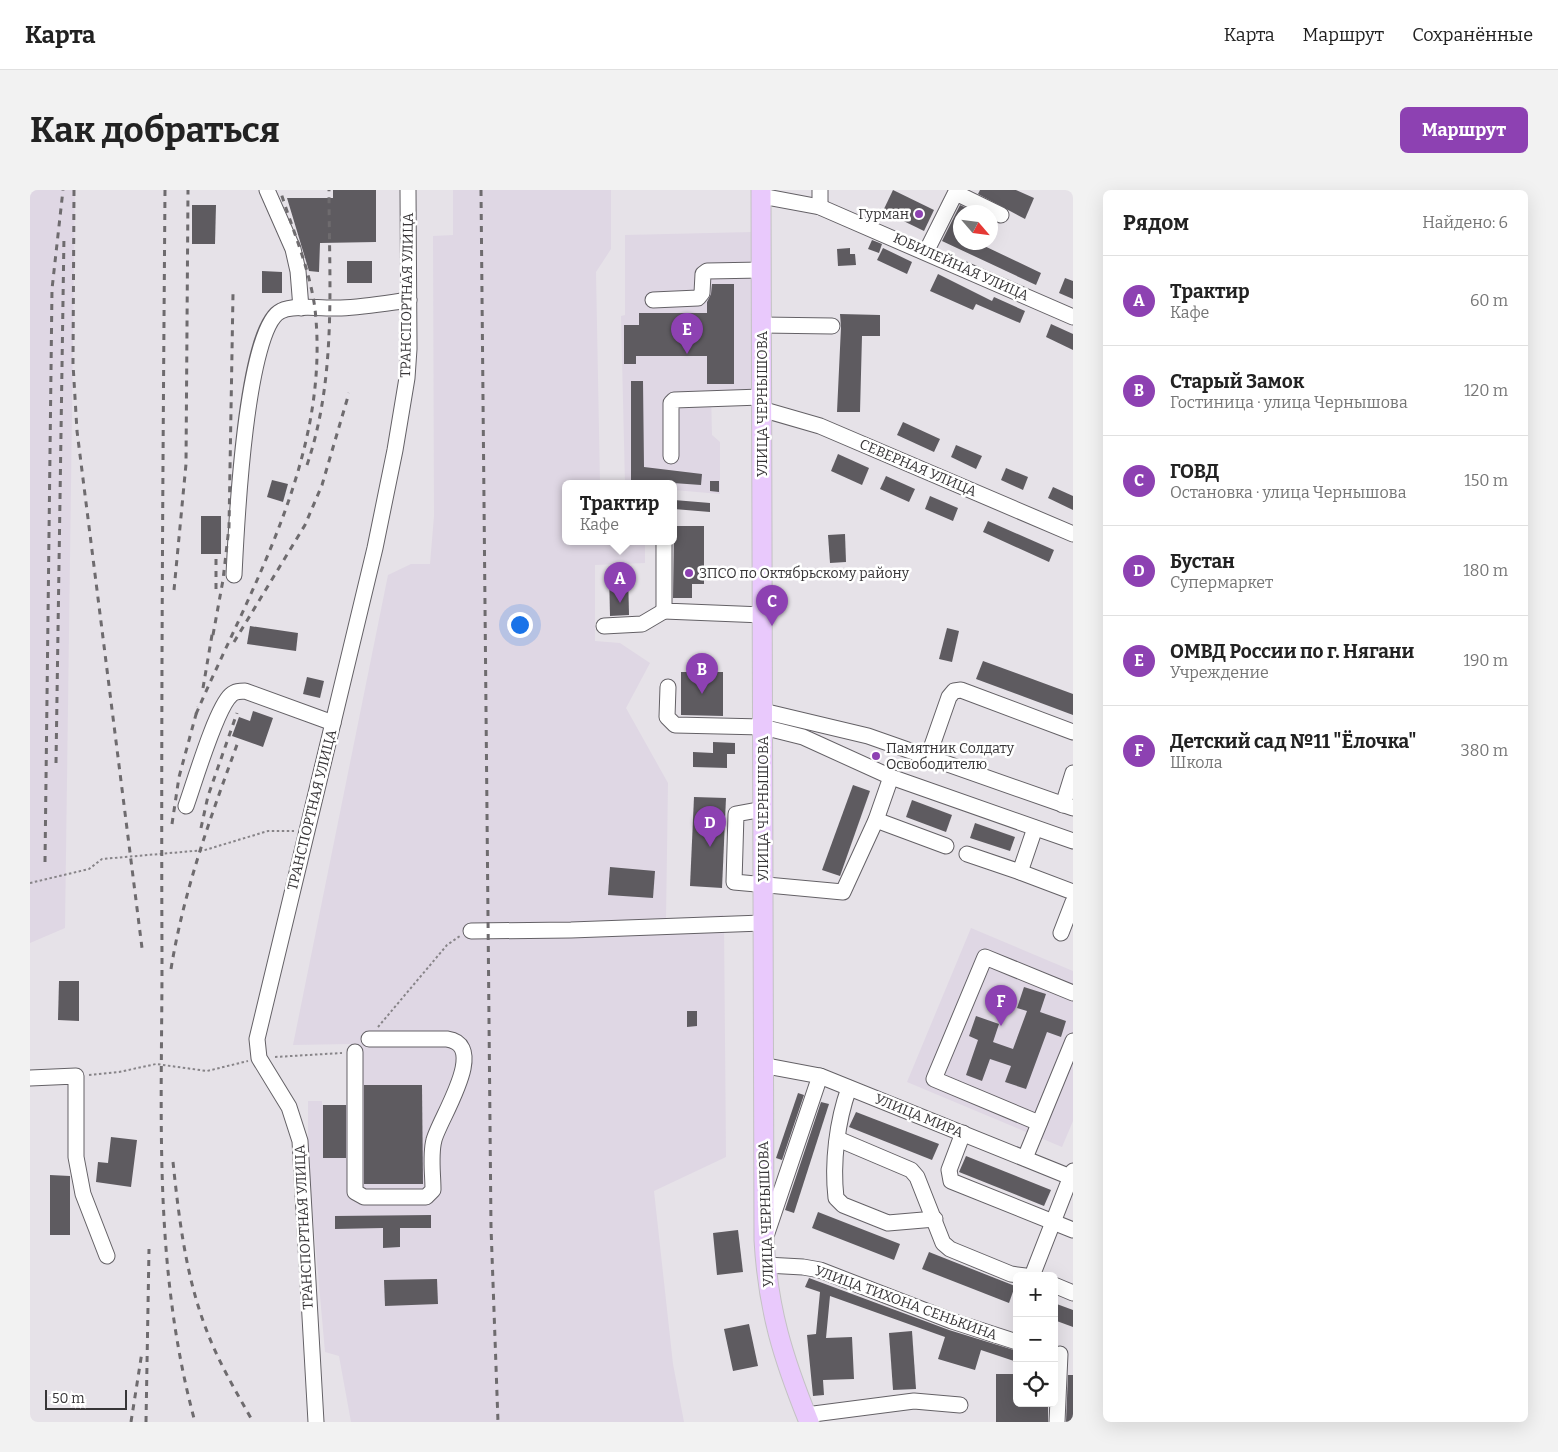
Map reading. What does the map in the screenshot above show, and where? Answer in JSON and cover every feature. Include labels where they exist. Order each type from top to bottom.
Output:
[{"type":"main road","name":"УЛИЦА ЧЕРНЫШОВА","points":[[761,193],[764,616],[762,885],[764,1240],[774,1320],[789,1371],[807,1418]]},
{"type":"street","points":[[267,190],[293,250],[298,271],[301,308]]},
{"type":"street","name":"ТРАНСПОРТНАЯ УЛИЦА","points":[[316,1422],[300,1141],[290,1107],[259,1058],[256,1047],[259,1024],[333,723],[397,441],[407,378],[409,300],[408,190]]},
{"type":"street","points":[[820,190],[820,207]]},
{"type":"street","points":[[926,252],[957,191],[1001,215]]},
{"type":"street","name":"ЮБИЛЕЙНАЯ УЛИЦА","points":[[761,193],[820,207],[1073,316]]},
{"type":"street","points":[[653,300],[698,298],[702,293],[703,274],[707,271],[762,270]]},
{"type":"street","points":[[234,575],[241,450],[259,352],[272,320],[280,311],[301,308],[344,308],[409,300]]},
{"type":"street","points":[[762,325],[832,326]]},
{"type":"street","name":"СЕВЕРНАЯ УЛИЦА","points":[[671,456],[671,403],[674,400],[761,403],[820,426],[1073,534]]},
{"type":"street","points":[[664,545],[664,611]]},
{"type":"street","points":[[604,626],[642,624],[664,611],[764,616]]},
{"type":"street","points":[[668,687],[667,717],[675,725],[763,719],[868,736],[1068,806],[1073,773]]},
{"type":"street","points":[[928,757],[949,697],[954,691],[961,690],[1073,732]]},
{"type":"street","points":[[186,806],[218,716],[231,694],[245,691],[333,723]]},
{"type":"street","points":[[763,719],[814,740],[859,764],[1073,841]]},
{"type":"street","points":[[859,764],[855,757],[856,748],[861,740],[868,736]]},
{"type":"street","points":[[763,809],[736,814],[734,882],[843,892],[876,820],[891,776]]},
{"type":"street","points":[[876,820],[946,846]]},
{"type":"street","points":[[1020,872],[1035,828]]},
{"type":"street","points":[[967,854],[1073,892]]},
{"type":"street","points":[[1060,933],[1073,902]]},
{"type":"street","points":[[471,931],[762,923]]},
{"type":"street","points":[[1039,1123],[934,1079],[985,956],[1073,993]]},
{"type":"street","points":[[355,1052],[356,1192],[364,1197],[426,1197],[433,1190],[434,1138],[462,1079],[463,1050],[457,1041],[447,1039],[369,1039]]},
{"type":"street","points":[[1025,1158],[1073,1041]]},
{"type":"street","name":"УЛИЦА МИРА","points":[[762,1065],[820,1076],[1072,1175]]},
{"type":"street","points":[[30,1078],[76,1076],[76,1157],[82,1194],[107,1256]]},
{"type":"street","points":[[764,1240],[820,1076]]},
{"type":"street","points":[[849,1088],[841,1114],[838,1139],[836,1198],[843,1205],[888,1223],[935,1219]]},
{"type":"street","points":[[963,1133],[949,1170],[951,1181],[1073,1230]]},
{"type":"street","points":[[838,1139],[911,1170],[917,1177],[943,1243],[950,1249],[1013,1274]]},
{"type":"street","points":[[1034,1272],[1072,1175]]},
{"type":"street","name":"УЛИЦА ТИХОНА СЕНЬКИНА","points":[[766,1266],[803,1267],[820,1270],[952,1321],[1013,1341]]},
{"type":"street","points":[[1058,1287],[1073,1293]]},
{"type":"street","points":[[1057,1422],[1062,1355]]},
{"type":"street","points":[[807,1418],[914,1402],[960,1405]]},
{"type":"path","points":[[30,883],[89,868],[102,858],[205,850],[268,831],[307,830]]},
{"type":"path","points":[[369,1039],[447,945],[456,937],[471,931]]},
{"type":"path","points":[[76,1076],[119,1072],[156,1064],[207,1071],[236,1066],[259,1058],[355,1052]]},
{"type":"shaded area","points":[[30,190],[75,190],[65,928],[30,943]]},
{"type":"shaded area","points":[[453,190],[611,190],[611,249],[596,272],[600,480],[562,480],[562,545],[645,545],[645,563],[595,565],[595,641],[620,643],[650,663],[626,708],[668,783],[666,919],[723,915],[726,1157],[654,1191],[673,1364],[684,1422],[351,1422],[339,1356],[325,1352],[308,1161],[308,1101],[322,1101],[322,1105],[350,1105],[350,1044],[293,1045],[388,575],[411,564],[430,564],[434,516],[433,236],[453,235]]},
{"type":"shaded area","points":[[752,232],[751,393],[711,393],[712,435],[720,442],[720,494],[677,490],[677,480],[625,480],[621,316],[625,315],[625,235]]},
{"type":"shaded area","points":[[971,928],[1073,971],[1073,1121],[1062,1147],[907,1082]]},
{"type":"building","points":[[333,190],[376,190],[376,242],[320,243],[319,272],[309,271],[287,198],[333,198]]},
{"type":"building","points":[[893,190],[934,210],[924,231],[883,211]]},
{"type":"building","points":[[980,190],[1016,190],[1034,198],[1025,219],[978,194]]},
{"type":"building","points":[[192,205],[216,205],[215,244],[192,244]]},
{"type":"building","points":[[953,219],[953,246],[942,241]]},
{"type":"building","points":[[872,240],[882,244],[879,253],[868,249]]},
{"type":"building","points":[[850,248],[850,254],[855,254],[856,265],[838,266],[837,249]]},
{"type":"building","points":[[883,248],[912,262],[907,274],[877,260]]},
{"type":"building","points":[[961,250],[993,250],[1041,273],[1036,285]]},
{"type":"building","points":[[347,261],[372,261],[372,283],[347,283]]},
{"type":"building","points":[[262,271],[282,272],[282,293],[262,293]]},
{"type":"building","points":[[938,274],[992,301],[994,297],[1025,311],[1020,323],[976,304],[973,310],[930,291]]},
{"type":"building","points":[[1065,278],[1073,281],[1073,299],[1059,293]]},
{"type":"building","points":[[712,284],[734,284],[734,384],[707,384],[707,356],[636,356],[636,364],[624,364],[624,325],[639,325],[639,313],[707,313],[707,302],[711,294]]},
{"type":"building","points":[[840,314],[880,315],[880,336],[862,336],[860,412],[837,412]]},
{"type":"building","points":[[1051,324],[1073,334],[1073,350],[1046,337]]},
{"type":"building","points":[[631,381],[643,381],[644,467],[702,474],[701,485],[677,483],[677,480],[631,480]]},
{"type":"building","points":[[903,422],[940,439],[934,452],[897,435]]},
{"type":"building","points":[[956,445],[982,456],[976,469],[951,457]]},
{"type":"building","points":[[838,454],[869,468],[862,485],[831,471]]},
{"type":"building","points":[[1006,468],[1028,477],[1023,490],[1001,480]]},
{"type":"building","points":[[886,476],[915,489],[909,502],[880,489]]},
{"type":"building","points":[[272,480],[288,484],[283,502],[267,497]]},
{"type":"building","points":[[710,481],[719,481],[719,492],[710,491]]},
{"type":"building","points":[[1053,487],[1073,496],[1073,510],[1048,498]]},
{"type":"building","points":[[930,496],[958,508],[953,521],[925,509]]},
{"type":"building","points":[[677,500],[710,503],[710,512],[677,509]]},
{"type":"building","points":[[201,516],[221,516],[221,554],[201,554]]},
{"type":"building","points":[[988,521],[1054,550],[1049,562],[983,532]]},
{"type":"building","points":[[677,526],[704,526],[704,566],[721,567],[721,576],[704,576],[704,584],[692,584],[692,598],[673,598],[674,545],[677,545]]},
{"type":"building","points":[[845,534],[846,562],[830,563],[828,535]]},
{"type":"building","points":[[609,572],[628,572],[629,615],[610,616]]},
{"type":"building","points":[[250,626],[298,633],[296,651],[247,644]]},
{"type":"building","points":[[947,628],[959,631],[952,662],[939,659]]},
{"type":"building","points":[[983,661],[1073,694],[1073,715],[976,679]]},
{"type":"building","points":[[681,672],[723,672],[723,716],[681,715]]},
{"type":"building","points":[[307,677],[324,681],[320,698],[303,694]]},
{"type":"building","points":[[253,711],[273,718],[263,747],[232,736],[239,717],[250,721]]},
{"type":"building","points":[[713,742],[735,743],[735,754],[727,754],[727,768],[693,767],[693,752],[713,753]]},
{"type":"building","points":[[853,785],[870,791],[840,876],[822,870]]},
{"type":"building","points":[[694,797],[726,798],[722,888],[690,886]]},
{"type":"building","points":[[912,800],[952,815],[946,832],[906,817]]},
{"type":"building","points":[[975,823],[1015,837],[1010,851],[970,838]]},
{"type":"building","points":[[610,867],[655,871],[653,898],[608,895]]},
{"type":"building","points":[[59,981],[79,981],[79,1021],[58,1020]]},
{"type":"building","points":[[1024,987],[1046,994],[1040,1012],[1066,1021],[1061,1037],[1047,1032],[1026,1089],[1005,1082],[1011,1066],[990,1059],[982,1081],[966,1075],[978,1040],[969,1036],[976,1016],[999,1024],[993,1042],[1013,1049],[1027,1011],[1017,1008]]},
{"type":"building","points":[[687,1011],[697,1011],[697,1026],[687,1027]]},
{"type":"building","points":[[364,1085],[422,1085],[423,1184],[364,1184]]},
{"type":"building","points":[[798,1093],[804,1095],[782,1160],[776,1158]]},
{"type":"building","points":[[821,1102],[829,1104],[794,1213],[785,1210]]},
{"type":"building","points":[[323,1105],[346,1105],[346,1158],[323,1158]]},
{"type":"building","points":[[856,1112],[939,1144],[932,1160],[849,1127]]},
{"type":"building","points":[[111,1137],[137,1140],[131,1187],[96,1182],[98,1162],[108,1163]]},
{"type":"building","points":[[966,1156],[1051,1190],[1044,1206],[959,1172]]},
{"type":"building","points":[[50,1175],[70,1176],[70,1235],[50,1235]]},
{"type":"building","points":[[818,1212],[900,1244],[894,1260],[812,1228]]},
{"type":"building","points":[[431,1215],[431,1228],[400,1228],[400,1247],[383,1248],[383,1228],[335,1229],[335,1216]]},
{"type":"building","points":[[738,1230],[743,1272],[717,1275],[713,1233]]},
{"type":"building","points":[[929,1252],[1013,1285],[1013,1292],[1009,1303],[922,1269]]},
{"type":"building","points":[[809,1278],[949,1330],[1013,1350],[1013,1361],[981,1350],[975,1370],[938,1359],[945,1337],[830,1296],[826,1338],[852,1337],[854,1379],[823,1380],[824,1395],[813,1396],[807,1335],[816,1334],[820,1292],[805,1287]]},
{"type":"building","points":[[437,1279],[438,1304],[385,1306],[384,1280]]},
{"type":"building","points":[[1058,1304],[1073,1310],[1073,1327],[1058,1321]]},
{"type":"building","points":[[749,1324],[758,1366],[733,1371],[724,1329]]},
{"type":"building","points":[[912,1331],[916,1389],[893,1390],[889,1333]]},
{"type":"building","points":[[996,1374],[1013,1374],[1013,1407],[1048,1407],[1048,1422],[996,1422]]},
{"type":"building","points":[[1068,1375],[1073,1375],[1073,1422],[1066,1422]]},
{"type":"railway","points":[[45,862],[52,289],[63,190]]},
{"type":"railway","points":[[74,190],[73,364],[77,431],[142,948]]},
{"type":"railway","points":[[165,190],[161,1135],[166,1250],[172,1307],[195,1422]]},
{"type":"railway","points":[[174,590],[186,464],[188,190]]},
{"type":"railway","points":[[307,465],[317,432],[327,363],[330,294],[329,190]]},
{"type":"railway","points":[[481,190],[491,1227],[498,1422]]},
{"type":"railway","points":[[196,714],[262,568],[282,518],[299,467],[311,416],[317,363],[313,294],[281,193]]},
{"type":"railway","points":[[56,763],[64,235]]},
{"type":"railway","points":[[213,635],[223,580],[229,527],[233,294]]},
{"type":"railway","points":[[234,642],[305,525],[322,485],[349,393]]},
{"type":"railway","points":[[216,556],[216,589]]},
{"type":"railway","points":[[203,688],[213,629]]},
{"type":"railway","points":[[172,824],[179,777],[198,707]]},
{"type":"railway","points":[[201,828],[208,796],[237,713]]},
{"type":"railway","points":[[171,969],[183,910],[191,882],[208,825],[238,742]]},
{"type":"railway","points":[[173,1162],[184,1249],[200,1313],[218,1357],[253,1422]]},
{"type":"railway","points":[[146,1422],[149,1249]]},
{"type":"railway","points":[[131,1422],[142,1352]]},
{"type":"place","name":"Гурман","points":[[919,214]]},
{"type":"place","name":"ОМВД России по г. Нягани","points":[[687,354]]},
{"type":"place","name":"ЗПСО по Октябрьскому району","points":[[689,573]]},
{"type":"place","name":"Трактир","points":[[620,603]]},
{"type":"place","name":"ГОВД","points":[[772,626]]},
{"type":"place","name":"Старый Замок","points":[[702,694]]},
{"type":"place","name":"Памятник Солдату Освободителю","points":[[876,756]]},
{"type":"place","name":"Бустан","points":[[710,847]]},
{"type":"place","name":"Детский сад №11 \"Ёлочка\"","points":[[1001,1026]]}]
